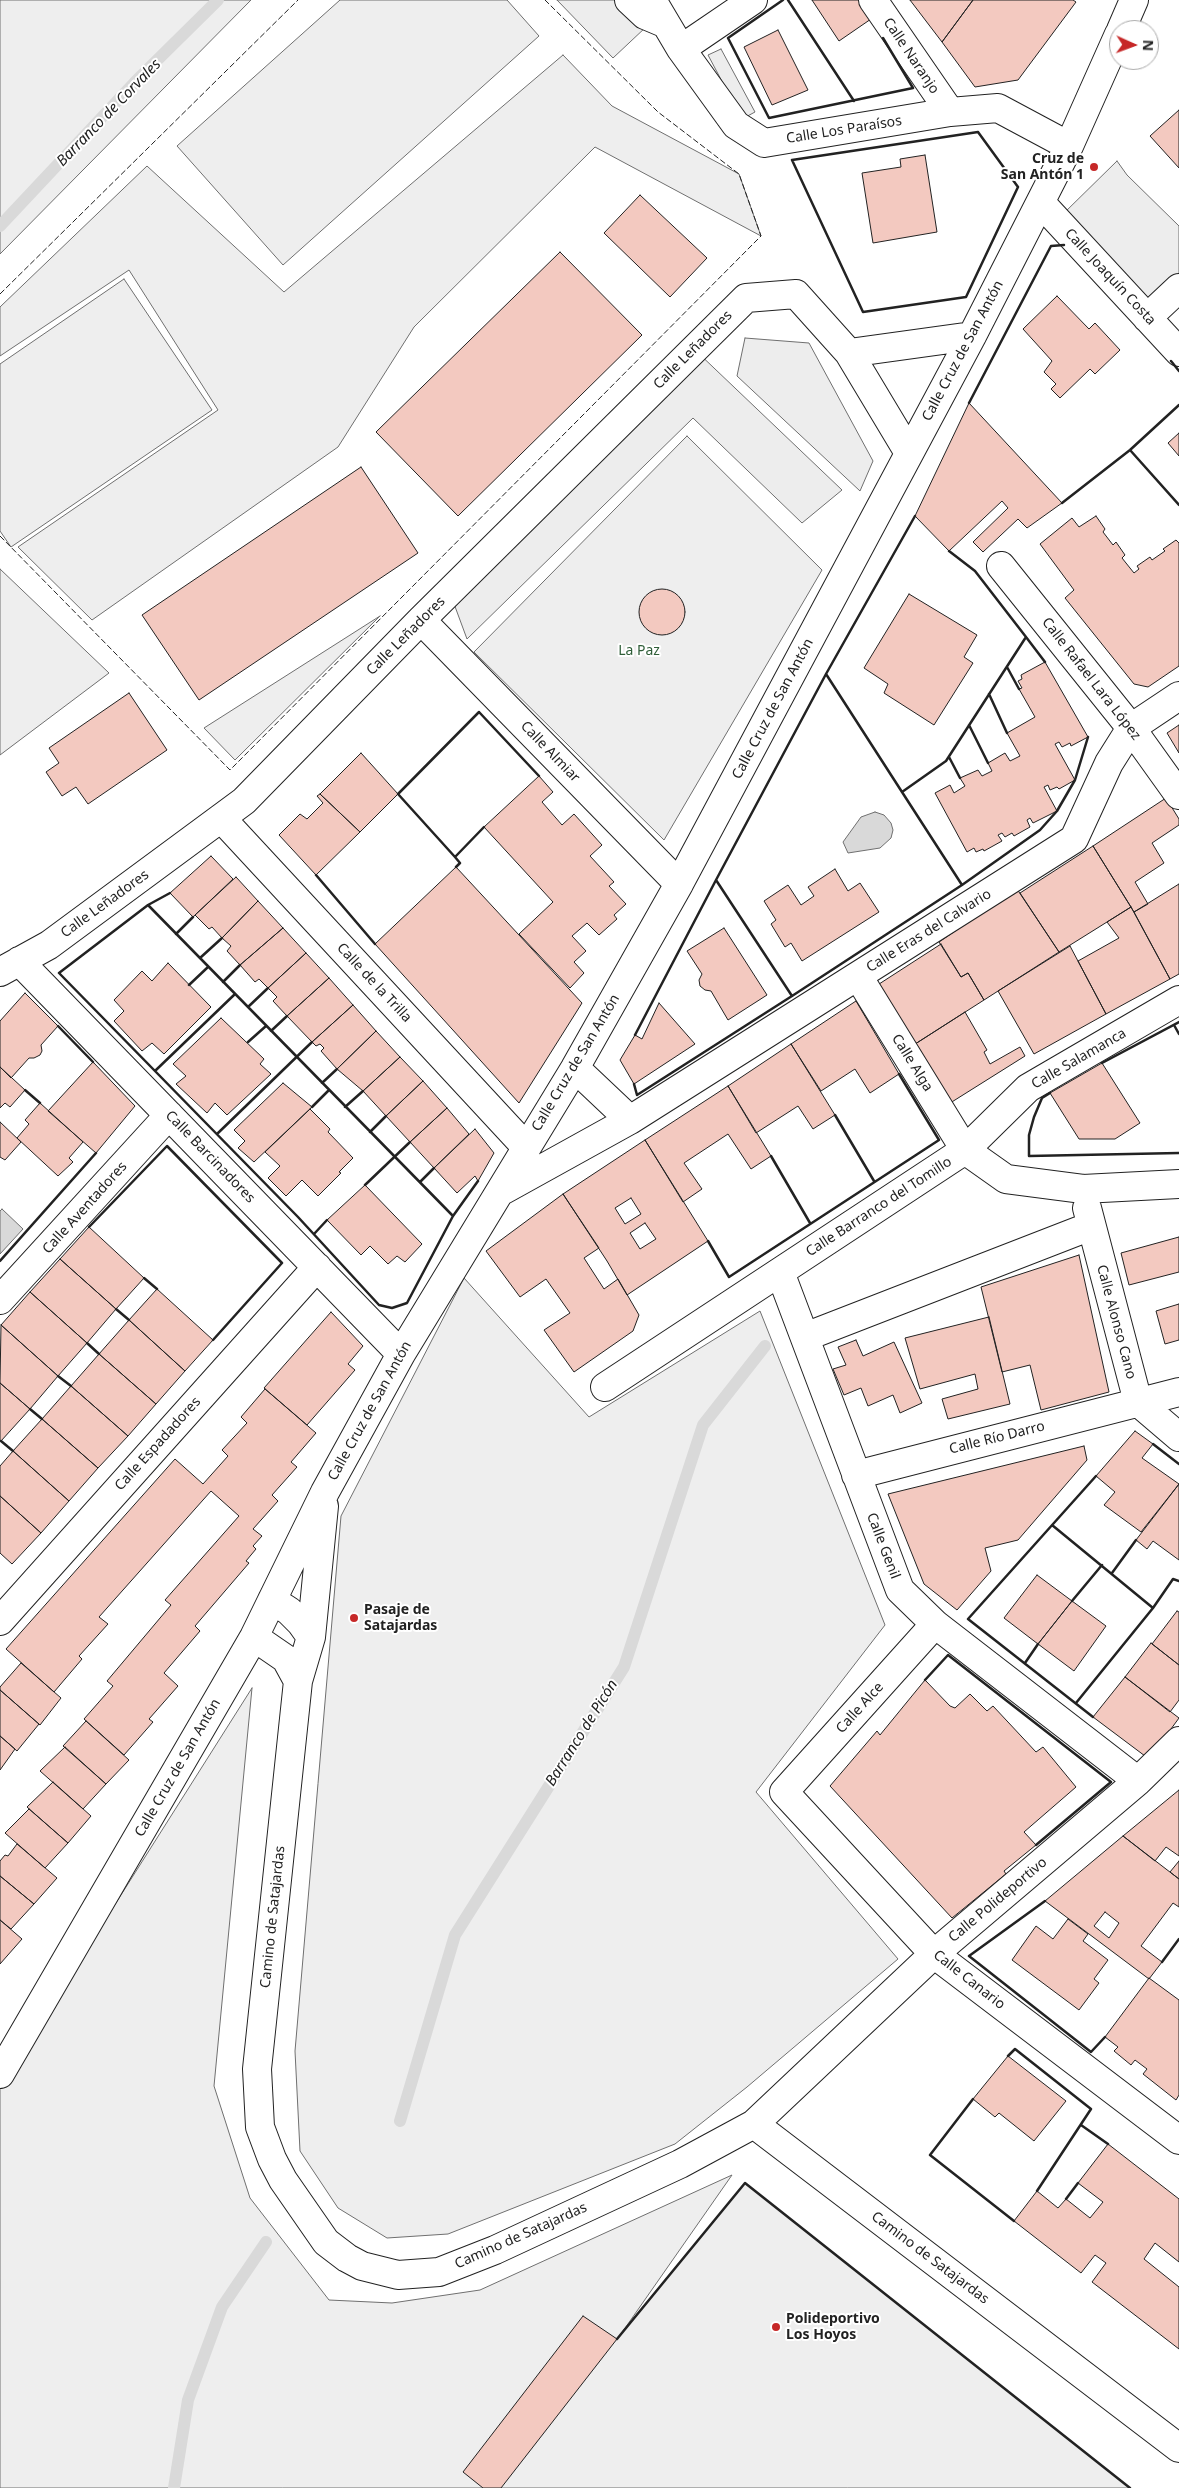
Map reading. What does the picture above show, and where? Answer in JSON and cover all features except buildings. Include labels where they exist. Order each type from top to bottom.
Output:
[{"type":"street","points":[[629,0],[645,15],[666,24]]},
{"type":"street","name":"Calle Los Paraísos","points":[[652,0],[682,49],[736,125],[764,142],[950,112],[998,108],[1070,146]]},
{"type":"street","points":[[682,49],[754,0]]},
{"type":"street","name":"Calle Naranjo","points":[[873,0],[950,112]]},
{"type":"street","points":[[1125,20],[1134,0]]},
{"type":"street","name":"Calle Cruz de San Antón","points":[[0,2074],[254,1636],[326,1492],[401,1354],[496,1194],[575,1068],[679,884],[972,336],[1070,146],[1109,57]]},
{"type":"street","name":"Calle Joaquín Costa","points":[[1040,203],[1179,352]]},
{"type":"street","points":[[1147,318],[1179,288]]},
{"type":"street","name":"Calle Leñadores","points":[[10,966],[49,945],[244,801],[421,620],[746,298],[796,294],[849,353]]},
{"type":"street","points":[[909,453],[849,353],[972,336]]},
{"type":"street","name":"Calle Rafael Lara López","points":[[1001,566],[1131,728],[1179,795]]},
{"type":"street","name":"Calle Almiar","points":[[421,620],[679,884]]},
{"type":"street","name":"Calle Eras del Calvario","points":[[496,1194],[630,1120],[1074,840],[1109,763],[1131,728],[1179,696]]},
{"type":"street","name":"Calle de la Trilla","points":[[222,819],[526,1147]]},
{"type":"street","name":"Calle Barcinadores","points":[[10,966],[169,1115],[401,1354]]},
{"type":"street","name":"Calle Alga","points":[[858,976],[965,1150]]},
{"type":"street","name":"Calle Salamanca","points":[[965,1150],[1028,1088],[1179,1000]]},
{"type":"street","points":[[575,1068],[630,1120]]},
{"type":"street","name":"Calle Aventadores","points":[[0,1300],[169,1115]]},
{"type":"street","name":"Calle Barranco del Tomillo","points":[[605,1387],[965,1150],[1006,1179],[1083,1189],[1179,1184]]},
{"type":"street","name":"Calle Alonso Cano","points":[[1083,1189],[1091,1226],[1138,1402]]},
{"type":"street","points":[[804,1337],[1091,1226]]},
{"type":"street","name":"Calle Espadadores","points":[[0,1621],[317,1267]]},
{"type":"street","name":"Calle Genil","points":[[780,1272],[900,1590],[935,1624],[1138,1781]]},
{"type":"street","name":"Calle Río Darro","points":[[856,1475],[1179,1392]]},
{"type":"street","points":[[1138,1402],[1179,1437]]},
{"type":"street","name":"Camino de Satajardas","points":[[326,1492],[311,1637],[298,1681],[257,2069],[260,2127],[272,2159],[283,2180],[326,2242],[347,2258],[362,2266],[398,2274],[439,2272],[495,2250],[680,2164],[754,2124],[1179,2448]]},
{"type":"street","points":[[272,1600],[289,1611],[302,1623],[311,1637]]},
{"type":"street","name":"Calle Alce","points":[[784,1792],[935,1624]]},
{"type":"street","points":[[254,1636],[286,1659],[298,1681]]},
{"type":"street","name":"Calle Polideportivo","points":[[754,2124],[934,1954],[1138,1781],[1179,1741]]},
{"type":"street","name":"Calle Canario","points":[[784,1792],[934,1954],[1179,2140]]},
{"type":"green space","points":[[0,0],[251,0],[0,254]]},
{"type":"green space","points":[[340,0],[507,0],[539,36],[283,265],[177,146]]},
{"type":"green space","points":[[563,55],[612,106],[739,174],[761,236],[595,147],[414,327],[338,447],[92,620],[18,547],[218,410],[129,270],[0,356],[0,307],[147,166],[284,292]]},
{"type":"green space","points":[[124,279],[212,410],[11,547],[0,531],[0,364]]},
{"type":"green space","name":"La Paz","points":[[687,436],[822,570],[664,840],[474,652]]},
{"type":"green space","points":[[0,569],[109,673],[0,755]]},
{"type":"green space","points":[[380,616],[235,760],[204,728]]},
{"type":"green space","points":[[464,1278],[589,1417],[760,1311],[885,1625],[756,1792],[898,1959],[747,2087],[675,2144],[448,2234],[387,2238],[338,2208],[300,2151],[295,2051],[341,1516]]},
{"type":"green space","points":[[252,1688],[214,2086],[250,2198],[329,2300],[392,2303],[480,2290],[732,2175],[623,2331],[745,2183],[1130,2488],[0,2488],[0,2086]]},
{"type":"shaded area","points":[[557,0],[620,0],[646,27],[613,58]]},
{"type":"shaded area","points":[[721,49],[755,112],[742,119],[708,55]]},
{"type":"shaded area","points":[[1117,161],[1127,175],[1179,226],[1179,281],[1152,308],[1062,215]]},
{"type":"shaded area","points":[[745,338],[809,343],[873,461],[860,491],[737,376]]},
{"type":"shaded area","points":[[693,348],[842,490],[802,523],[693,418],[467,639],[450,593]]},
{"type":"shaded area","points":[[875,812],[884,815],[891,823],[893,830],[891,838],[880,848],[848,853],[843,842],[861,817]]},
{"type":"shaded area","points":[[2,1209],[23,1229],[0,1254],[0,1211]]},
{"type":"waterway","name":"Barranco de Corvales","points":[[0,226],[136,81],[218,0]]},
{"type":"waterway","name":"Barranco de Picón","points":[[400,2121],[455,1935],[624,1667],[703,1425],[765,1346]]},
{"type":"waterway","name":"Barranco de Picón","points":[[174,2488],[188,2400],[222,2307],[266,2242]]},
{"type":"fence","points":[[0,294],[298,0]]},
{"type":"fence","points":[[0,536],[230,770],[761,236],[739,174],[658,112],[545,0]]},
{"type":"wall","points":[[783,0],[728,38],[769,118],[913,88],[883,38]]},
{"type":"wall","points":[[788,0],[854,101]]},
{"type":"wall","points":[[978,132],[1018,187],[966,297],[863,312],[792,160],[978,132]]},
{"type":"wall","points":[[969,403],[1051,246],[1064,245]]},
{"type":"wall","points":[[1171,361],[1179,371]]},
{"type":"wall","points":[[1062,503],[1130,450],[1179,405]]},
{"type":"wall","points":[[1130,450],[1179,505]]},
{"type":"wall","points":[[915,516],[826,674],[902,792],[946,761],[1026,637],[975,571],[949,551]]},
{"type":"wall","points":[[1026,637],[1045,662]]},
{"type":"wall","points":[[1007,667],[1019,689]]},
{"type":"wall","points":[[826,674],[716,880],[792,996],[962,885]]},
{"type":"wall","points":[[989,694],[1007,733]]},
{"type":"wall","points":[[455,857],[398,794],[479,712],[539,776]]},
{"type":"wall","points":[[969,725],[988,763]]},
{"type":"wall","points":[[902,792],[962,885],[1040,830],[1057,811],[1075,780],[1088,737]]},
{"type":"wall","points":[[949,757],[960,778]]},
{"type":"wall","points":[[456,867],[460,863],[455,857],[484,827]]},
{"type":"wall","points":[[316,875],[375,944]]},
{"type":"wall","points":[[635,1035],[716,880]]},
{"type":"wall","points":[[148,905],[170,893]]},
{"type":"wall","points":[[148,905],[453,1216],[407,1303],[392,1308],[379,1305],[298,1217],[59,973],[148,905]]},
{"type":"wall","points":[[176,934],[193,917]]},
{"type":"wall","points":[[200,958],[222,938]]},
{"type":"wall","points":[[223,982],[240,965]]},
{"type":"wall","points":[[189,985],[208,967]]},
{"type":"wall","points":[[248,1007],[268,988]]},
{"type":"wall","points":[[156,1070],[235,994]]},
{"type":"wall","points":[[634,1084],[637,1095],[792,996]]},
{"type":"wall","points":[[271,1031],[287,1016]]},
{"type":"wall","points":[[1102,1063],[1179,1022]]},
{"type":"wall","points":[[1174,1025],[1179,1034]]},
{"type":"wall","points":[[58,1026],[93,1062]]},
{"type":"wall","points":[[248,1042],[266,1026]]},
{"type":"wall","points":[[217,1134],[312,1042]]},
{"type":"wall","points":[[322,1083],[337,1069]]},
{"type":"wall","points":[[708,1241],[729,1277],[939,1140],[899,1074]]},
{"type":"wall","points":[[25,1090],[40,1103]]},
{"type":"wall","points":[[312,1107],[329,1090]]},
{"type":"wall","points":[[345,1107],[363,1091]]},
{"type":"wall","points":[[1050,1093],[1042,1098],[1034,1117],[1029,1135],[1029,1156],[1179,1153]]},
{"type":"wall","points":[[835,1115],[874,1181]]},
{"type":"wall","points":[[370,1132],[386,1116]]},
{"type":"wall","points":[[365,1185],[410,1142]]},
{"type":"wall","points":[[89,1227],[167,1146],[282,1263],[213,1340]]},
{"type":"wall","points":[[0,1261],[96,1153]]},
{"type":"wall","points":[[771,1156],[810,1223]]},
{"type":"wall","points":[[420,1182],[434,1168]]},
{"type":"wall","points":[[453,1216],[478,1181]]},
{"type":"wall","points":[[314,1234],[327,1220]]},
{"type":"wall","points":[[144,1278],[157,1289]]},
{"type":"wall","points":[[116,1309],[129,1320]]},
{"type":"wall","points":[[87,1343],[99,1354]]},
{"type":"wall","points":[[58,1376],[71,1386]]},
{"type":"wall","points":[[30,1409],[42,1419]]},
{"type":"wall","points":[[1,1441],[13,1451]]},
{"type":"wall","points":[[1153,1444],[1179,1464]]},
{"type":"wall","points":[[1093,1717],[968,1619],[1096,1476]]},
{"type":"wall","points":[[1052,1525],[1153,1608],[1076,1703]]},
{"type":"wall","points":[[1112,1573],[1136,1540]]},
{"type":"wall","points":[[1072,1601],[1102,1565]]},
{"type":"wall","points":[[1153,1608],[1173,1579],[1179,1581]]},
{"type":"wall","points":[[1025,1663],[1038,1644]]},
{"type":"wall","points":[[925,1680],[948,1655],[1111,1782],[1036,1845]]},
{"type":"wall","points":[[1045,1901],[969,1956],[1091,2052],[1105,2037]]},
{"type":"wall","points":[[1162,1962],[1179,1939]]},
{"type":"wall","points":[[1008,2056],[1015,2049],[1091,2109],[1037,2191]]},
{"type":"wall","points":[[973,2099],[930,2155],[1014,2221]]},
{"type":"wall","points":[[1081,2125],[1108,2144]]},
{"type":"wall","points":[[617,2339],[745,2183],[1130,2488]]},
{"type":"wall","points":[[1066,2199],[1078,2183]]},
{"type":"place","name":"Cruz de San Antón 1","points":[[1094,167]]},
{"type":"place","name":"Pasaje de Satajardas","points":[[354,1618]]},
{"type":"place","name":"Polideportivo Los Hoyos","points":[[776,2327]]}]
